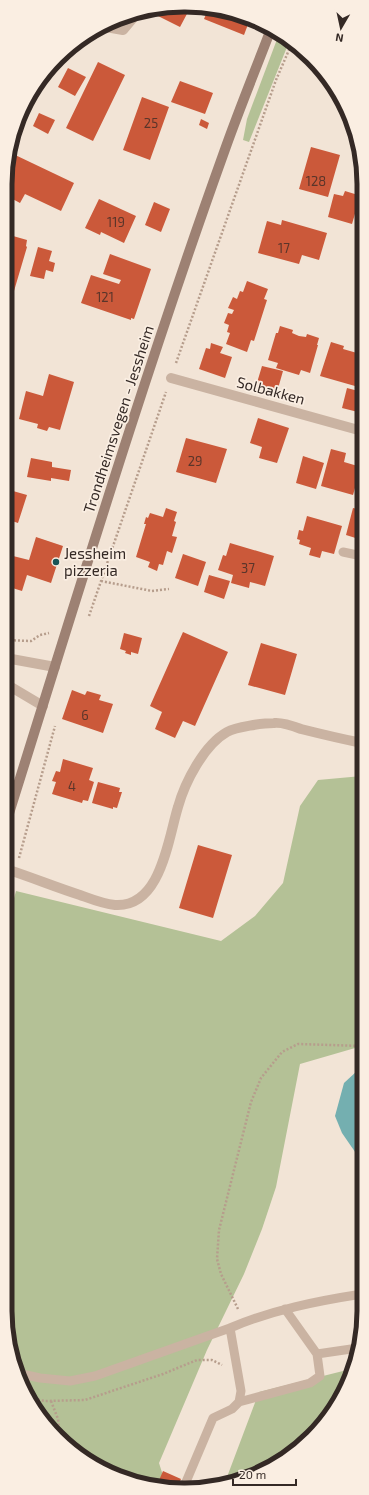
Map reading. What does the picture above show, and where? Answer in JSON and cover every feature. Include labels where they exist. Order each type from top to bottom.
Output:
[{"type":"main road","name":"Trondheimsvegen - Jessheim","points":[[12,804],[110,490],[182,271],[224,153],[269,34]]},
{"type":"street","points":[[112,28],[123,30],[131,20]]},
{"type":"street","name":"Solbakken","points":[[171,378],[357,429]]},
{"type":"street","points":[[12,659],[55,667]]},
{"type":"street","points":[[12,688],[42,706]]},
{"type":"street","points":[[12,872],[94,900],[116,905],[130,902],[145,895],[153,885],[166,850],[178,805],[188,783],[199,763],[212,745],[228,732],[250,726],[276,722],[357,742]]},
{"type":"lane","points":[[343,552],[357,555]]},
{"type":"lane","points":[[24,1375],[40,1378],[70,1381],[95,1376],[244,1322],[285,1309],[357,1295]]},
{"type":"lane","points":[[185,1483],[213,1418],[232,1409],[239,1402],[310,1383],[320,1376],[317,1354],[285,1309]]},
{"type":"lane","points":[[230,1328],[241,1391],[239,1402]]},
{"type":"lane","points":[[317,1354],[353,1349]]},
{"type":"path","points":[[88,619],[171,378],[274,87],[290,48]]},
{"type":"path","points":[[101,582],[152,591],[169,589]]},
{"type":"path","points":[[12,640],[31,641],[40,635],[54,632]]},
{"type":"path","points":[[12,865],[55,725]]},
{"type":"path","points":[[244,1322],[221,1274],[217,1258],[220,1230],[250,1102],[261,1078],[282,1052],[298,1044],[357,1046]]},
{"type":"path","points":[[37,1399],[45,1401],[85,1400],[163,1374],[197,1360],[212,1360],[226,1369]]},
{"type":"path","points":[[51,1401],[58,1419],[59,1428]]},
{"type":"green space","points":[[277,39],[287,46],[249,142],[243,140],[247,119]]},
{"type":"green space","points":[[357,776],[357,1047],[300,1064],[276,1187],[262,1229],[244,1274],[207,1350],[159,1463],[165,1482],[151,1480],[118,1470],[98,1460],[79,1447],[55,1424],[35,1397],[25,1377],[15,1344],[12,1322],[12,905],[16,891],[221,941],[255,916],[283,883],[300,806],[318,780]]},
{"type":"green space","points":[[346,1370],[334,1397],[328,1406],[314,1424],[298,1440],[271,1460],[251,1470],[227,1478],[259,1392]]},
{"type":"water","points":[[357,1071],[357,1155],[342,1133],[335,1116],[344,1083]]},
{"type":"building","points":[[188,12],[180,27],[155,14]]},
{"type":"building","points":[[207,13],[248,24],[244,35],[204,19]]},
{"type":"building","points":[[98,62],[125,75],[93,141],[66,128]]},
{"type":"building","points":[[68,68],[86,77],[75,96],[58,87]]},
{"type":"building","points":[[180,81],[213,93],[205,114],[171,102]]},
{"type":"building","points":[[142,97],[169,107],[150,160],[123,150]]},
{"type":"building","points":[[39,113],[55,120],[48,134],[33,126]]},
{"type":"building","points":[[201,119],[209,123],[207,129],[199,125]]},
{"type":"building","points":[[311,147],[340,155],[328,197],[299,189]]},
{"type":"building","points":[[14,155],[74,183],[61,211],[25,194],[20,203],[12,199],[12,173]]},
{"type":"building","points":[[345,191],[357,195],[357,207],[352,224],[328,217],[334,194],[343,196]]},
{"type":"building","points":[[99,199],[136,216],[124,243],[101,232],[100,235],[85,228]]},
{"type":"building","points":[[154,202],[170,209],[161,232],[145,225]]},
{"type":"building","points":[[282,220],[327,233],[319,260],[302,255],[299,264],[258,253],[267,221],[281,225]]},
{"type":"building","points":[[12,236],[27,240],[27,247],[14,291],[12,290]]},
{"type":"building","points":[[38,247],[52,251],[49,261],[55,263],[53,272],[46,270],[44,279],[30,276]]},
{"type":"building","points":[[110,254],[151,269],[134,319],[131,318],[131,320],[81,303],[91,275],[119,284],[121,280],[103,274]]},
{"type":"building","points":[[247,281],[268,289],[264,299],[267,300],[254,341],[251,340],[247,352],[226,344],[230,333],[227,332],[229,325],[224,323],[228,313],[232,314],[234,310],[228,308],[233,297],[237,299],[240,291],[243,292]]},
{"type":"building","points":[[280,326],[293,330],[292,333],[299,336],[306,337],[307,334],[319,338],[310,373],[301,370],[299,375],[276,368],[278,363],[268,360],[276,333],[278,333]]},
{"type":"building","points":[[331,342],[344,346],[343,349],[357,353],[357,387],[320,376]]},
{"type":"building","points":[[211,343],[223,347],[220,353],[232,357],[225,378],[199,369],[206,348],[210,349]]},
{"type":"building","points":[[262,366],[283,371],[277,392],[256,386]]},
{"type":"building","points":[[49,374],[74,382],[60,430],[49,427],[47,431],[37,428],[38,424],[19,419],[26,391],[43,396]]},
{"type":"building","points":[[347,388],[357,391],[357,412],[342,408]]},
{"type":"building","points":[[258,418],[289,428],[277,463],[259,458],[262,447],[250,443]]},
{"type":"building","points":[[186,438],[227,449],[216,483],[176,472]]},
{"type":"building","points":[[331,449],[346,453],[344,462],[357,466],[357,481],[353,495],[321,486]]},
{"type":"building","points":[[303,456],[324,463],[316,489],[296,483]]},
{"type":"building","points":[[31,458],[52,462],[52,467],[71,470],[69,481],[51,478],[51,481],[27,477]]},
{"type":"building","points":[[12,491],[27,495],[18,523],[12,521]]},
{"type":"building","points":[[166,508],[177,512],[172,536],[177,537],[172,553],[167,551],[163,565],[159,564],[157,571],[148,567],[150,562],[136,557],[146,524],[144,524],[146,517],[148,518],[150,513],[163,517]]},
{"type":"building","points":[[353,508],[357,509],[357,538],[346,535]]},
{"type":"building","points":[[307,516],[342,526],[334,554],[322,551],[320,558],[309,555],[311,548],[299,544],[300,540],[297,539],[299,530],[303,531]]},
{"type":"building","points":[[36,537],[63,546],[51,583],[27,575],[22,591],[12,588],[12,552],[14,553],[13,556],[29,560]]},
{"type":"building","points":[[230,543],[274,556],[265,586],[250,582],[249,588],[231,583],[233,575],[218,570],[223,555],[226,556]]},
{"type":"building","points":[[183,554],[206,562],[198,586],[175,578]]},
{"type":"building","points":[[209,575],[230,581],[224,599],[204,592]]},
{"type":"building","points":[[183,632],[228,652],[195,726],[183,721],[175,738],[155,729],[162,712],[150,706]]},
{"type":"building","points":[[124,633],[142,638],[138,654],[131,652],[131,655],[120,649]]},
{"type":"building","points":[[261,643],[297,654],[285,695],[248,685]]},
{"type":"building","points":[[72,690],[85,695],[87,691],[101,695],[99,700],[113,704],[103,733],[62,719]]},
{"type":"building","points":[[63,759],[93,768],[89,780],[94,782],[88,801],[83,800],[82,803],[52,794],[56,782],[52,781],[56,771],[60,772]]},
{"type":"building","points":[[98,782],[120,788],[119,792],[122,792],[117,808],[113,807],[113,809],[92,803]]},
{"type":"building","points":[[198,845],[232,855],[213,918],[179,908]]},
{"type":"building","points":[[163,1471],[181,1479],[179,1483],[159,1481]]},
{"type":"place","name":"Jessheim pizzeria","points":[[56,562]]}]
